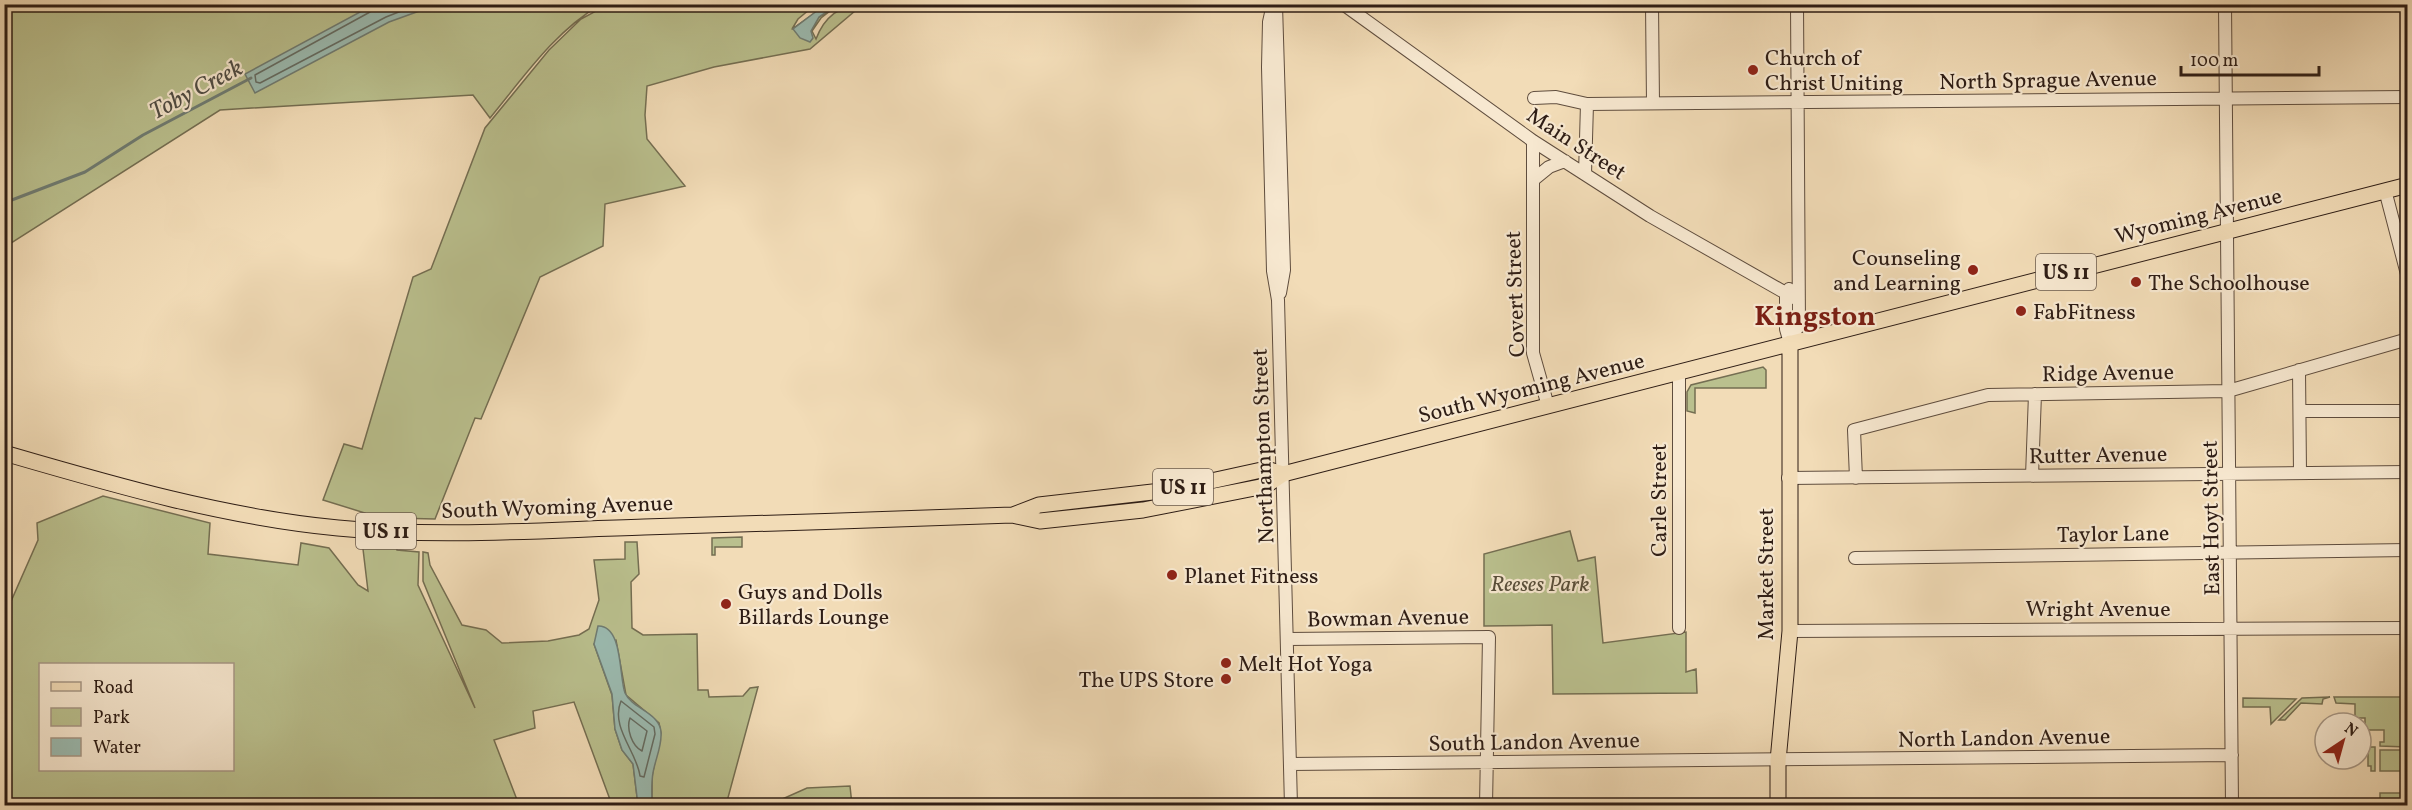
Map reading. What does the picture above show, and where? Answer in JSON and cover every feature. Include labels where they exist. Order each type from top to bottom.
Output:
[{"type":"main road","name":"Wyoming Avenue","points":[[1790,343],[2408,185]]},
{"type":"main road","name":"South Wyoming Avenue","points":[[4,453],[133,490],[206,507],[266,519],[374,531],[564,530],[1012,515],[1039,505],[1170,490],[1266,469],[1283,474],[1790,343]]},
{"type":"main road","name":"Market Street","points":[[1778,806],[1778,761],[1790,631],[1788,478],[1790,343]]},
{"type":"street","name":"Northampton Street","points":[[1275,4],[1284,270],[1278,300],[1291,806]]},
{"type":"street","name":"Main Street","points":[[1343,4],[1533,141],[1650,216],[1798,300]]},
{"type":"street","points":[[1652,4],[1653,104]]},
{"type":"street","name":"Market Street","points":[[1790,343],[1799,324],[1797,4]]},
{"type":"street","name":"East Hoyt Street","points":[[2224,4],[2227,98],[2232,806]]},
{"type":"street","points":[[1534,98],[1556,97],[1587,104],[1585,174]]},
{"type":"street","name":"North Sprague Avenue","points":[[1587,104],[2408,97]]},
{"type":"street","name":"Covert Street","points":[[1533,141],[1533,353],[1548,406]]},
{"type":"street","points":[[1533,180],[1549,167],[1564,161]]},
{"type":"street","points":[[2385,190],[2408,278]]},
{"type":"street","points":[[1786,293],[1798,276]]},
{"type":"street","name":"Market Street","points":[[1786,293],[1786,329],[1790,343]]},
{"type":"street","name":"Ridge Avenue","points":[[1856,477],[1854,430],[1988,395],[2228,391],[2408,339]]},
{"type":"street","points":[[2299,370],[2300,473]]},
{"type":"street","name":"Carle Street","points":[[1679,372],[1679,628]]},
{"type":"street","points":[[2032,476],[2035,394]]},
{"type":"street","points":[[2300,411],[2408,411]]},
{"type":"street","name":"Rutter Avenue","points":[[1788,478],[2408,472]]},
{"type":"street","name":"Taylor Lane","points":[[1855,558],[2408,550]]},
{"type":"street","name":"Wright Avenue","points":[[1790,631],[2408,628]]},
{"type":"street","name":"Bowman Avenue","points":[[1288,639],[1489,637],[1487,762]]},
{"type":"street","name":"North Landon Avenue","points":[[1778,761],[2232,755]]},
{"type":"street","name":"South Landon Avenue","points":[[1290,764],[1778,761]]},
{"type":"street","points":[[1486,806],[1487,762]]},
{"type":"green space","points":[[5,5],[600,5],[568,28],[554,42],[490,118],[473,95],[220,110],[5,247]]},
{"type":"green space","points":[[607,5],[815,5],[798,19],[792,29],[826,5],[793,29],[811,31],[819,17],[838,5],[821,18],[812,31],[816,39],[823,25],[833,14],[846,7],[862,5],[810,49],[714,67],[647,86],[645,115],[647,139],[685,186],[605,204],[603,246],[540,277],[481,419],[475,418],[435,519],[394,518],[397,550],[419,552],[418,585],[475,708],[423,581],[423,552],[428,553],[430,565],[462,625],[486,630],[502,643],[548,641],[579,635],[589,629],[599,600],[594,560],[625,559],[625,542],[637,542],[639,574],[631,582],[632,628],[643,635],[697,634],[698,690],[708,690],[709,697],[743,696],[750,688],[758,687],[726,805],[652,805],[652,776],[661,733],[659,723],[626,695],[616,640],[594,644],[612,695],[615,729],[622,750],[633,764],[638,805],[612,805],[574,702],[533,711],[535,728],[494,740],[519,805],[5,806],[5,615],[38,540],[37,523],[103,496],[210,523],[208,554],[298,565],[301,543],[329,548],[358,585],[368,591],[363,549],[365,513],[323,500],[344,444],[362,449],[413,277],[431,269],[485,128],[549,50],[581,19]]},
{"type":"green space","points":[[1763,367],[1766,370],[1766,388],[1695,388],[1695,413],[1687,411],[1687,392],[1691,385]]},
{"type":"green space","name":"Reeses Park","points":[[1570,531],[1578,561],[1595,557],[1603,643],[1686,632],[1686,672],[1696,669],[1697,693],[1553,694],[1552,625],[1484,626],[1484,554]]},
{"type":"green space","points":[[742,537],[742,547],[715,547],[715,555],[712,555],[712,538]]},
{"type":"green space","points":[[2330,697],[2323,699],[2322,704],[2301,703],[2285,720],[2279,720],[2302,698]]},
{"type":"green space","points":[[2334,697],[2407,697],[2407,747],[2380,746],[2380,742],[2384,742],[2384,730],[2373,730],[2373,711],[2355,711],[2355,704],[2336,703]]},
{"type":"green space","points":[[2243,698],[2296,699],[2271,724],[2270,707],[2243,707]]},
{"type":"green space","points":[[2373,747],[2375,747],[2375,771],[2373,771]]},
{"type":"green space","points":[[2380,750],[2407,750],[2407,771],[2380,771]]},
{"type":"green space","points":[[850,786],[852,805],[769,805],[807,788]]},
{"type":"green space","points":[[2380,793],[2407,793],[2407,805],[2380,805]]},
{"type":"water","points":[[826,4],[836,5],[819,17],[811,31],[813,38],[810,42],[800,38],[793,29]]},
{"type":"water","name":"Toby Creek","points":[[373,5],[436,5],[389,22],[255,93],[245,74]]},
{"type":"water","points":[[598,626],[606,628],[616,643],[625,693],[660,726],[661,738],[652,777],[652,805],[638,805],[633,764],[622,750],[615,729],[612,694],[594,644]]},
{"type":"waterway","name":"Toby Creek","points":[[4,203],[85,172],[143,135],[251,78]]},
{"type":"place","name":"Church of Christ Uniting","points":[[1753,70]]},
{"type":"place","name":"Counseling and Learning","points":[[1973,270]]},
{"type":"place","name":"The Schoolhouse","points":[[2136,282]]},
{"type":"place","name":"FabFitness","points":[[2021,311]]},
{"type":"place","name":"Planet Fitness","points":[[1172,575]]},
{"type":"place","name":"Guys and Dolls Billards Lounge","points":[[726,604]]},
{"type":"place","name":"Melt Hot Yoga","points":[[1226,663]]},
{"type":"place","name":"The UPS Store","points":[[1226,679]]},
{"type":"district","name":"Kingston","points":[[1815,315]]}]
